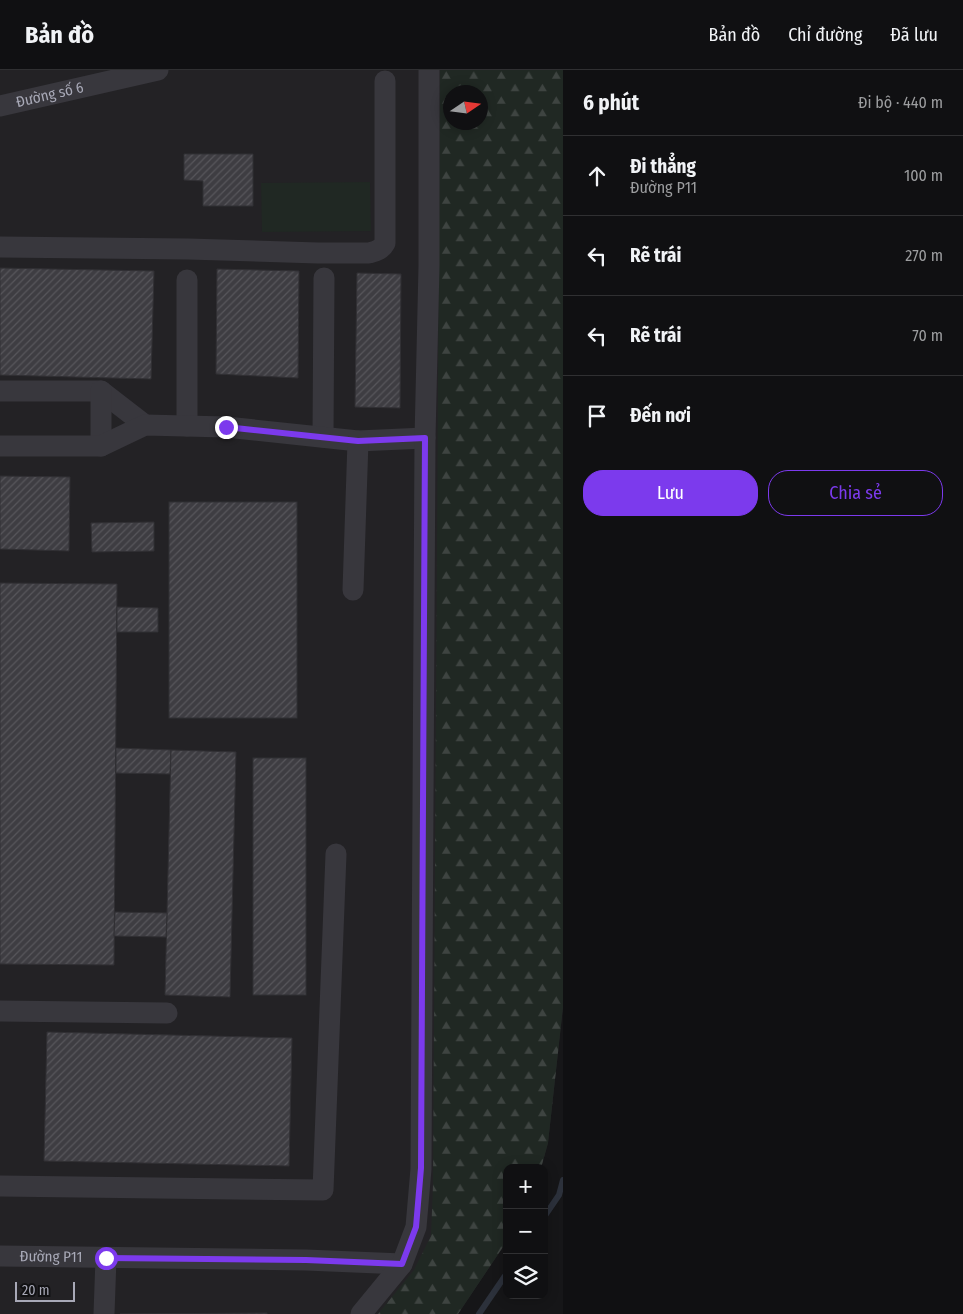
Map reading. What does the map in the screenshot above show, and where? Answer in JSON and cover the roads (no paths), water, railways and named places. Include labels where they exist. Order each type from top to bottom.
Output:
[{"type":"street","name":"Đường số 6","points":[[0,106],[158,70]]},
{"type":"street","points":[[361,1314],[402,1264],[416,1227],[421,1168],[429,70]]},
{"type":"street","points":[[0,247],[188,249],[318,253],[376,252],[385,243],[385,82]]},
{"type":"street","points":[[323,437],[324,278]]},
{"type":"street","points":[[187,280],[187,426]]},
{"type":"street","points":[[0,391],[101,391],[145,425]]},
{"type":"street","points":[[101,391],[101,446]]},
{"type":"street","points":[[0,446],[101,446],[145,425],[226,427],[358,441],[425,438]]},
{"type":"street","points":[[353,590],[358,441]]},
{"type":"street","points":[[0,1186],[323,1190],[336,854]]},
{"type":"street","points":[[0,1011],[167,1013]]},
{"type":"street","name":"Đường P11","points":[[0,1256],[306,1260],[402,1264]]},
{"type":"street","points":[[104,1314],[106,1258]]},
{"type":"waterway","points":[[548,1211],[559,1195],[563,1180]]},
{"type":"waterway","points":[[479,1314],[503,1279]]}]
